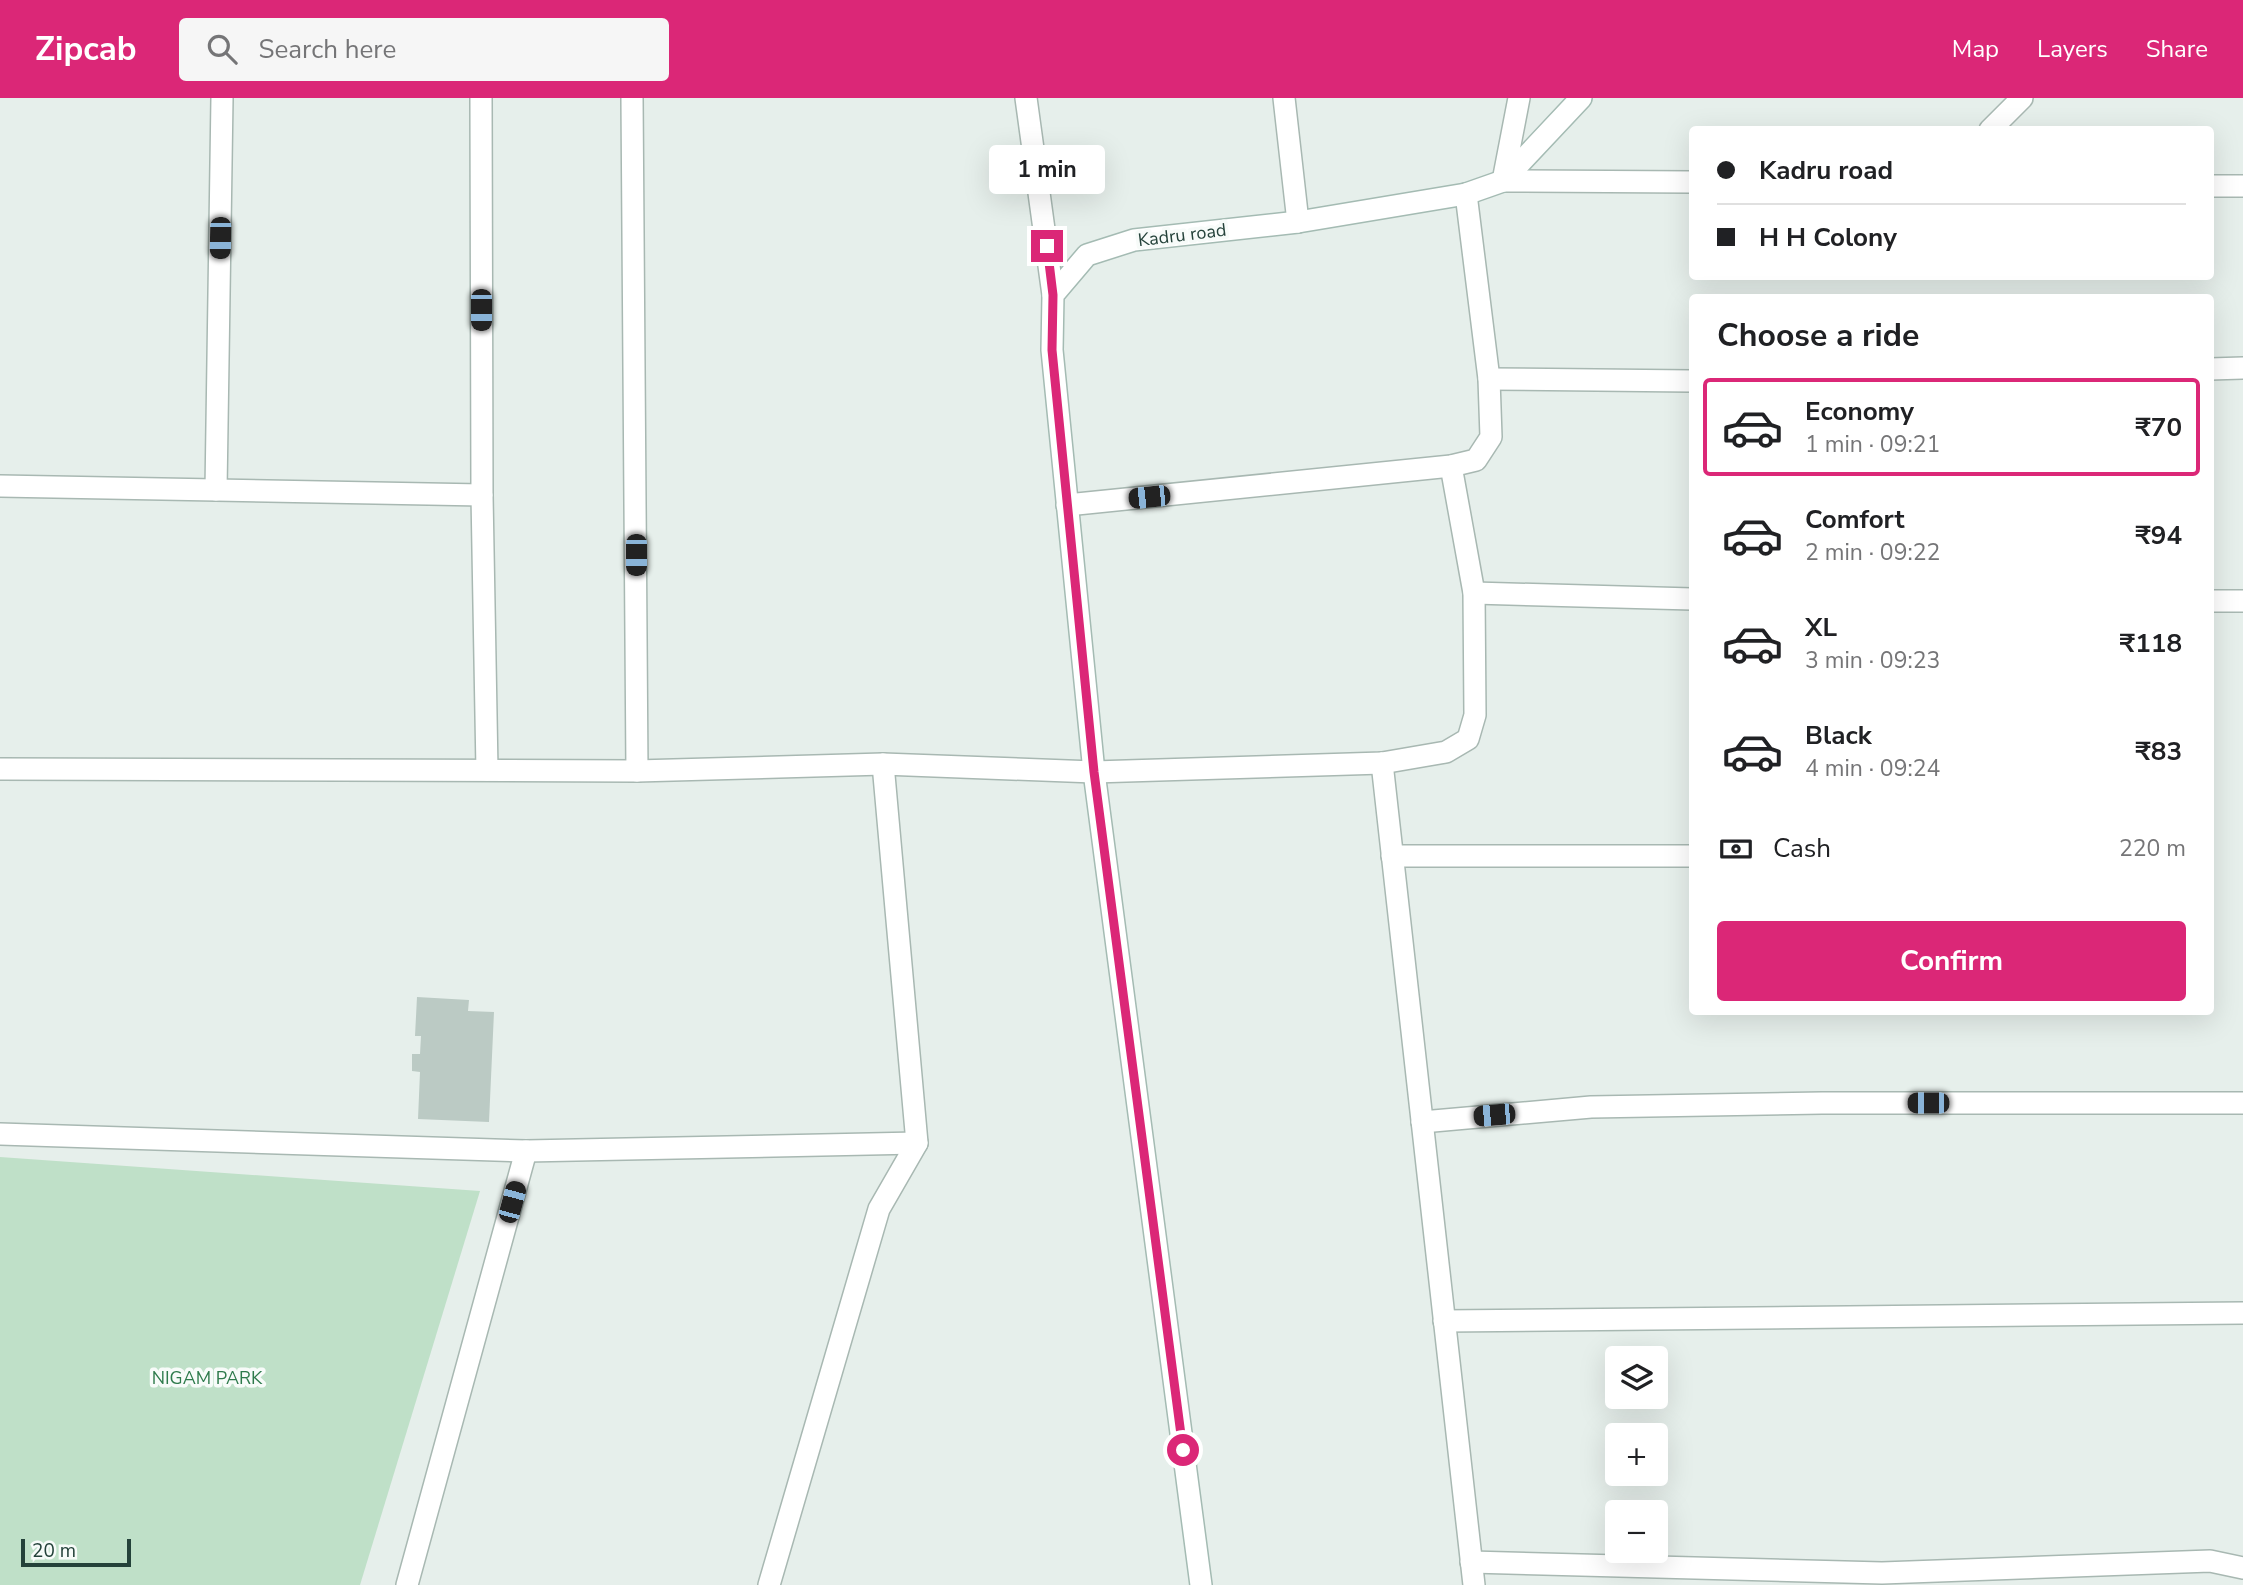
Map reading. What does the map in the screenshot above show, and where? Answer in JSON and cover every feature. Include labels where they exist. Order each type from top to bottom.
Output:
[{"type":"street","points":[[216,490],[222,98]]},
{"type":"street","points":[[481,98],[482,495],[487,771]]},
{"type":"street","points":[[632,98],[638,771]]},
{"type":"street","points":[[1026,98],[1053,295],[1052,350],[1094,772],[1201,1585]]},
{"type":"street","points":[[1284,98],[1297,222]]},
{"type":"street","points":[[1519,98],[1503,181],[1689,182]]},
{"type":"street","name":"Kadru road","points":[[1053,295],[1087,255],[1134,240],[1297,222],[1466,194],[1503,181],[1581,98]]},
{"type":"street","points":[[1994,126],[2022,98]]},
{"type":"street","points":[[2214,186],[2243,186]]},
{"type":"street","points":[[1067,505],[1451,466],[1476,460],[1491,437],[1489,379],[1466,194]]},
{"type":"street","points":[[2214,369],[2243,368]]},
{"type":"street","points":[[1489,379],[1689,381]]},
{"type":"street","points":[[0,769],[638,771],[883,764],[1094,772],[1382,763],[1446,752],[1468,739],[1475,715],[1474,593],[1451,466]]},
{"type":"street","points":[[0,486],[482,495]]},
{"type":"street","points":[[1474,593],[1689,598]]},
{"type":"street","points":[[2214,601],[2243,601]]},
{"type":"street","points":[[1382,763],[1474,1585]]},
{"type":"street","points":[[769,1585],[879,1209],[917,1143],[883,764]]},
{"type":"street","points":[[1392,856],[1689,856]]},
{"type":"street","points":[[1422,1122],[1591,1107],[1822,1103],[2243,1103]]},
{"type":"street","points":[[0,1134],[526,1152],[917,1143]]},
{"type":"street","points":[[407,1585],[526,1152]]},
{"type":"street","points":[[1444,1321],[2243,1312]]},
{"type":"street","points":[[1471,1562],[1882,1573],[2210,1561],[2243,1568]]},
{"type":"green space","name":"NIGAM PARK","points":[[0,1157],[480,1191],[360,1585],[0,1585]]},
{"type":"building","points":[[417,997],[469,1000],[468,1011],[494,1012],[489,1122],[418,1119],[420,1072],[412,1071],[412,1054],[420,1054],[421,1036],[415,1036]]},
{"type":"route","points":[[1047,246],[1053,295],[1052,350],[1094,772],[1183,1450]]}]
